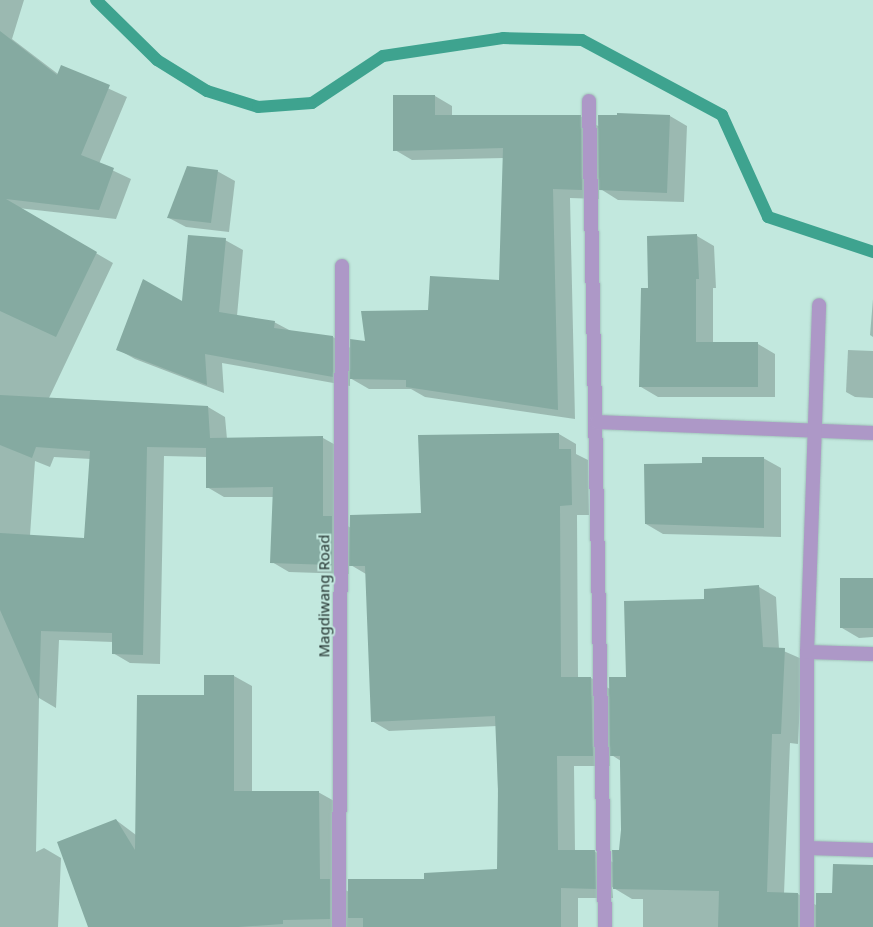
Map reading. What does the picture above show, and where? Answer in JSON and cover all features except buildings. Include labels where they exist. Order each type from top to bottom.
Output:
[{"type":"street","points":[[589,101],[605,927]]},
{"type":"street","name":"Magdiwang Road","points":[[339,927],[342,266]]},
{"type":"street","points":[[807,927],[807,652],[819,305]]},
{"type":"street","points":[[596,422],[873,433]]},
{"type":"street","points":[[807,652],[873,654]]},
{"type":"street","points":[[807,848],[873,850]]},
{"type":"waterway","points":[[96,0],[157,60],[207,91],[258,107],[312,103],[383,56],[503,38],[582,40],[722,115],[768,217],[873,252]]}]
